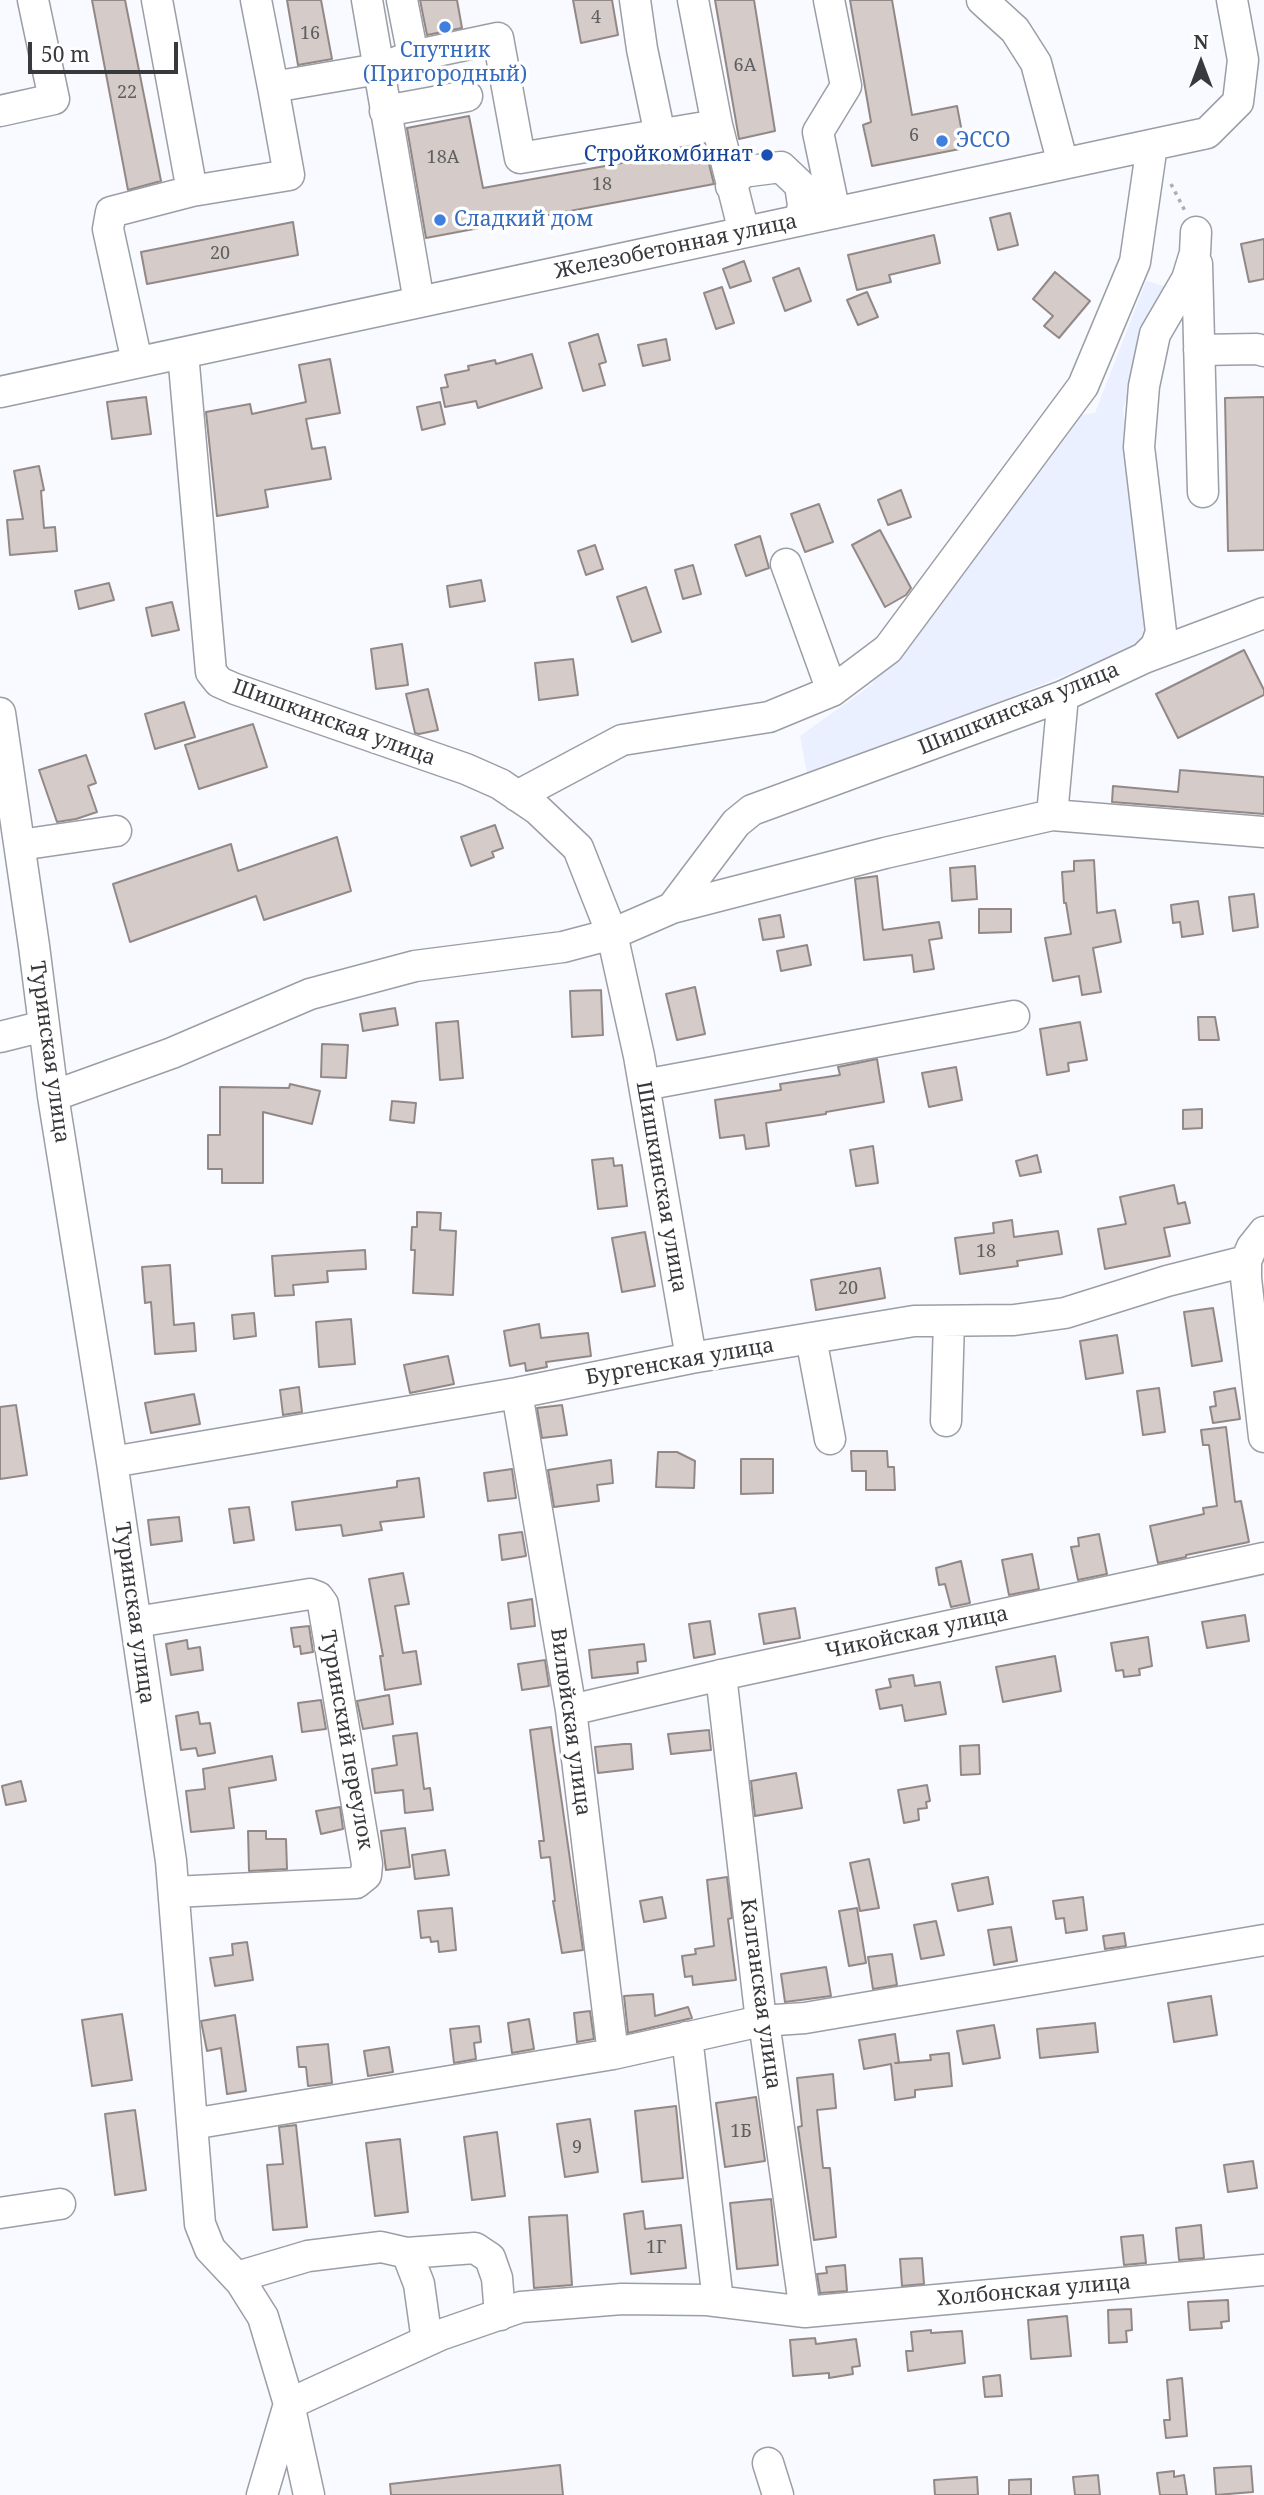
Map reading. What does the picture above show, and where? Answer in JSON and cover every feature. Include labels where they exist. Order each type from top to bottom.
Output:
[{"type":"street","points":[[0,111],[54,99],[33,0]]},
{"type":"street","points":[[157,0],[192,191]]},
{"type":"street","points":[[137,362],[108,229],[111,212],[192,191],[289,175],[257,0]]},
{"type":"street","points":[[367,0],[419,302]]},
{"type":"street","points":[[402,0],[413,56]]},
{"type":"street","points":[[635,0],[660,135]]},
{"type":"street","points":[[693,0],[717,125],[744,232]]},
{"type":"street","points":[[830,0],[846,86],[818,132],[835,213]]},
{"type":"street","points":[[982,0],[1015,30],[1036,63],[1063,164]]},
{"type":"street","name":"Железобетонная улица","points":[[0,392],[1207,133],[1238,102],[1243,60],[1233,0]]},
{"type":"street","points":[[273,87],[378,69],[413,56],[498,38],[520,158],[717,125]]},
{"type":"street","points":[[385,111],[467,96]]},
{"type":"street","points":[[517,796],[622,740],[769,716],[832,691],[888,649],[1083,386],[1135,262],[1152,145]]},
{"type":"street","points":[[731,186],[742,172],[781,167],[800,185],[803,205],[800,220]]},
{"type":"street","points":[[1196,232],[1203,492]]},
{"type":"street","name":"Шишкинская улица","points":[[672,908],[737,822],[752,810],[1063,696],[1144,658],[1156,646],[1161,632],[1139,447],[1144,386],[1155,334],[1187,279],[1195,253],[1196,232]]},
{"type":"street","points":[[1199,350],[1264,351]]},
{"type":"street","name":"Шишкинская улица","points":[[183,353],[211,672],[219,681],[235,689],[466,769],[500,784],[537,809],[578,848],[612,934],[643,1085],[691,1358]]},
{"type":"street","points":[[786,564],[832,691]]},
{"type":"street","points":[[1144,658],[1264,613]]},
{"type":"street","points":[[1052,815],[1063,696]]},
{"type":"street","name":"Туринская улица","points":[[0,713],[53,1096],[112,1462],[174,1892],[200,2224],[210,2249],[237,2277],[263,2316],[289,2404],[308,2494]]},
{"type":"street","name":"Шишкинская улица","points":[[53,1096],[172,1053],[310,994],[415,966],[563,947],[612,934],[672,908],[885,853],[1052,815],[1264,832]]},
{"type":"street","points":[[20,845],[116,831]]},
{"type":"street","points":[[643,1085],[1014,1016]]},
{"type":"street","points":[[0,1037],[44,1026]]},
{"type":"street","points":[[1264,1232],[1252,1247],[1246,1261],[1264,1437]]},
{"type":"street","name":"Бургенская улица","points":[[112,1462],[517,1393],[691,1358],[914,1321],[1014,1320],[1065,1313],[1167,1281],[1246,1261]]},
{"type":"street","points":[[946,1421],[949,1321]]},
{"type":"street","points":[[811,1338],[830,1439]]},
{"type":"street","name":"Вилюйская улица","points":[[517,1393],[571,1710],[613,2054]]},
{"type":"street","name":"Чикойская улица","points":[[571,1710],[1264,1558]]},
{"type":"street","name":"Туринский переулок","points":[[136,1622],[310,1594],[318,1597],[323,1604],[367,1864],[366,1875],[356,1883],[174,1892]]},
{"type":"street","name":"Калганская улица","points":[[721,1675],[761,2021],[766,2036],[805,2312]]},
{"type":"street","points":[[192,2124],[613,2054],[761,2021],[805,2018],[1264,1940]]},
{"type":"street","points":[[687,2037],[718,2301]]},
{"type":"street","points":[[0,2213],[60,2204]]},
{"type":"street","points":[[237,2277],[308,2256],[381,2247],[407,2253],[475,2248],[490,2258],[497,2278],[500,2315]]},
{"type":"street","points":[[407,2253],[419,2284],[427,2341]]},
{"type":"street","name":"Холбонская улица","points":[[289,2404],[427,2341],[521,2307],[622,2299],[718,2301],[805,2312],[1264,2270]]},
{"type":"street","points":[[262,2495],[289,2404]]},
{"type":"street","points":[[768,2463],[778,2495]]},
{"type":"path","points":[[1171,182],[1196,232]]},
{"type":"shaded area","points":[[1146,281],[1168,287],[1123,409],[1150,641],[808,779],[800,736],[870,686],[1073,416],[1095,413]]},
{"type":"building","points":[[92,0],[125,0],[161,181],[128,190]]},
{"type":"building","points":[[287,0],[321,0],[332,59],[298,65]]},
{"type":"building","points":[[420,0],[457,0],[462,28],[427,35]]},
{"type":"building","points":[[573,0],[612,0],[618,35],[581,43]]},
{"type":"building","points":[[715,0],[754,0],[775,131],[739,139]]},
{"type":"building","points":[[850,0],[892,0],[912,115],[957,106],[965,148],[872,166],[863,125],[871,122]]},
{"type":"building","points":[[469,116],[483,188],[705,148],[714,184],[426,238],[407,128]]},
{"type":"building","points":[[1010,213],[1018,245],[998,250],[990,218]]},
{"type":"building","points":[[293,222],[298,255],[147,284],[141,252]]},
{"type":"building","points":[[934,235],[940,263],[889,275],[891,282],[857,290],[848,255]]},
{"type":"building","points":[[1264,239],[1264,279],[1249,282],[1241,244]]},
{"type":"building","points":[[744,261],[751,281],[730,288],[723,269]]},
{"type":"building","points":[[799,268],[811,301],[785,311],[773,278]]},
{"type":"building","points":[[1055,272],[1090,301],[1059,338],[1044,326],[1053,316],[1033,299]]},
{"type":"building","points":[[722,287],[734,323],[716,329],[704,293]]},
{"type":"building","points":[[867,292],[878,317],[858,325],[847,300]]},
{"type":"building","points":[[598,334],[606,362],[599,364],[605,385],[583,391],[569,343]]},
{"type":"building","points":[[666,339],[670,360],[643,366],[638,345]]},
{"type":"building","points":[[532,354],[542,388],[478,408],[476,401],[445,407],[441,388],[448,387],[445,375],[469,370],[468,366],[495,360],[496,364]]},
{"type":"building","points":[[330,359],[340,413],[306,419],[312,449],[325,447],[331,479],[265,490],[268,507],[217,516],[206,412],[250,404],[252,414],[306,402],[299,365]]},
{"type":"building","points":[[146,397],[151,434],[112,439],[107,402]]},
{"type":"building","points":[[1264,397],[1264,550],[1228,551],[1225,398]]},
{"type":"building","points":[[440,402],[445,424],[422,430],[417,407]]},
{"type":"building","points":[[39,466],[44,490],[41,491],[44,528],[55,527],[57,551],[10,555],[7,520],[23,519],[14,471]]},
{"type":"building","points":[[901,490],[911,517],[888,525],[878,500]]},
{"type":"building","points":[[819,504],[833,542],[805,552],[791,514]]},
{"type":"building","points":[[880,530],[911,588],[906,595],[885,607],[852,545]]},
{"type":"building","points":[[760,536],[769,568],[746,576],[735,545]]},
{"type":"building","points":[[595,545],[603,569],[586,575],[578,551]]},
{"type":"building","points":[[693,565],[701,594],[683,599],[675,570]]},
{"type":"building","points":[[481,580],[485,601],[450,607],[447,586]]},
{"type":"building","points":[[109,583],[114,600],[79,609],[75,591]]},
{"type":"building","points":[[646,587],[661,632],[632,642],[617,597]]},
{"type":"building","points":[[172,602],[179,630],[152,636],[146,608]]},
{"type":"building","points":[[402,644],[408,685],[376,689],[371,649]]},
{"type":"building","points":[[1244,650],[1264,695],[1178,738],[1156,694]]},
{"type":"building","points":[[573,659],[578,695],[539,700],[535,663]]},
{"type":"building","points":[[428,689],[438,730],[419,734],[415,733],[406,694]]},
{"type":"building","points":[[184,702],[195,737],[155,749],[145,714]]},
{"type":"building","points":[[253,724],[267,767],[199,789],[185,745]]},
{"type":"building","points":[[86,755],[96,783],[88,786],[97,812],[57,822],[39,770]]},
{"type":"building","points":[[1180,770],[1264,777],[1264,814],[1112,802],[1113,786],[1178,792]]},
{"type":"building","points":[[495,825],[503,848],[492,852],[494,857],[471,866],[461,837]]},
{"type":"building","points":[[337,837],[351,891],[264,920],[256,896],[130,942],[113,884],[231,844],[238,871]]},
{"type":"building","points":[[1094,860],[1097,913],[1115,910],[1121,942],[1093,948],[1101,992],[1082,995],[1079,976],[1053,981],[1045,938],[1071,934],[1064,903],[1062,872],[1074,871],[1074,861]]},
{"type":"building","points":[[975,866],[977,899],[952,901],[950,868]]},
{"type":"building","points":[[877,876],[883,930],[939,922],[942,938],[929,940],[934,969],[914,972],[912,955],[864,960],[855,879]]},
{"type":"building","points":[[1254,894],[1258,927],[1233,931],[1229,897]]},
{"type":"building","points":[[1198,901],[1203,934],[1182,937],[1180,922],[1173,923],[1171,905]]},
{"type":"building","points":[[979,909],[1011,909],[1011,932],[979,933]]},
{"type":"building","points":[[780,915],[784,937],[763,940],[759,919]]},
{"type":"building","points":[[807,945],[811,965],[781,971],[777,951]]},
{"type":"building","points":[[695,987],[705,1034],[677,1040],[666,994]]},
{"type":"building","points":[[601,990],[603,1035],[572,1037],[570,991]]},
{"type":"building","points":[[395,1008],[398,1025],[363,1031],[360,1014]]},
{"type":"building","points":[[1198,1017],[1215,1017],[1219,1040],[1199,1040]]},
{"type":"building","points":[[458,1021],[463,1078],[440,1080],[436,1023]]},
{"type":"building","points":[[1080,1022],[1087,1060],[1068,1063],[1069,1071],[1047,1075],[1040,1029]]},
{"type":"building","points":[[322,1044],[348,1045],[346,1078],[321,1077]]},
{"type":"building","points":[[877,1059],[884,1102],[766,1123],[769,1146],[746,1149],[744,1135],[720,1138],[715,1100],[781,1090],[780,1084],[840,1075],[838,1067]]},
{"type":"building","points":[[956,1067],[962,1100],[929,1107],[922,1073]]},
{"type":"building","points":[[290,1084],[320,1091],[312,1124],[263,1112],[263,1183],[222,1183],[222,1169],[208,1169],[208,1135],[220,1135],[220,1087],[289,1088]]},
{"type":"building","points":[[392,1101],[416,1103],[414,1123],[390,1120]]},
{"type":"building","points":[[1202,1109],[1202,1128],[1183,1129],[1183,1110]]},
{"type":"building","points":[[873,1146],[878,1183],[856,1186],[850,1150]]},
{"type":"building","points":[[1037,1155],[1041,1172],[1020,1176],[1016,1161]]},
{"type":"building","points":[[613,1158],[614,1166],[622,1165],[627,1206],[598,1209],[592,1160]]},
{"type":"building","points":[[1174,1185],[1178,1204],[1185,1202],[1190,1223],[1164,1228],[1170,1256],[1105,1269],[1098,1229],[1126,1224],[1120,1197]]},
{"type":"building","points":[[417,1212],[441,1213],[440,1230],[456,1231],[453,1295],[413,1293],[415,1250],[411,1250],[412,1227],[417,1227]]},
{"type":"building","points":[[1012,1220],[1014,1237],[1058,1231],[1062,1254],[1017,1261],[1018,1266],[960,1274],[955,1238],[994,1233],[993,1223]]},
{"type":"building","points":[[645,1232],[655,1286],[622,1292],[612,1238]]},
{"type":"building","points":[[365,1250],[366,1269],[327,1271],[328,1282],[293,1285],[294,1295],[275,1296],[272,1256]]},
{"type":"building","points":[[170,1265],[174,1325],[194,1323],[196,1351],[155,1354],[151,1302],[145,1303],[142,1267]]},
{"type":"building","points":[[880,1268],[885,1298],[816,1310],[811,1280]]},
{"type":"building","points":[[1213,1308],[1222,1361],[1192,1366],[1184,1312]]},
{"type":"building","points":[[254,1313],[256,1336],[234,1339],[232,1315]]},
{"type":"building","points":[[351,1319],[355,1364],[319,1367],[316,1322]]},
{"type":"building","points":[[539,1324],[541,1338],[588,1333],[591,1356],[546,1362],[547,1367],[526,1371],[525,1363],[510,1366],[504,1331]]},
{"type":"building","points":[[1117,1335],[1123,1373],[1086,1379],[1080,1341]]},
{"type":"building","points":[[448,1356],[454,1384],[410,1393],[404,1365]]},
{"type":"building","points":[[299,1387],[302,1412],[283,1415],[280,1390]]},
{"type":"building","points":[[1159,1388],[1165,1432],[1143,1435],[1137,1391]]},
{"type":"building","points":[[1235,1388],[1240,1419],[1213,1423],[1210,1407],[1216,1406],[1214,1392]]},
{"type":"building","points":[[194,1394],[200,1424],[151,1433],[145,1403]]},
{"type":"building","points":[[16,1405],[27,1475],[0,1479],[0,1407]]},
{"type":"building","points":[[562,1405],[567,1435],[542,1438],[537,1408]]},
{"type":"building","points":[[1226,1427],[1235,1502],[1241,1501],[1249,1542],[1158,1563],[1150,1526],[1204,1514],[1203,1508],[1217,1506],[1209,1445],[1203,1445],[1201,1430]]},
{"type":"building","points":[[851,1451],[887,1451],[888,1467],[894,1467],[895,1490],[866,1490],[866,1471],[852,1471]]},
{"type":"building","points":[[658,1452],[677,1452],[695,1461],[694,1488],[656,1487]]},
{"type":"building","points":[[741,1459],[773,1459],[773,1493],[741,1494]]},
{"type":"building","points":[[611,1460],[613,1483],[597,1485],[599,1501],[554,1507],[548,1470]]},
{"type":"building","points":[[512,1469],[516,1498],[488,1501],[484,1473]]},
{"type":"building","points":[[419,1478],[424,1517],[380,1522],[382,1530],[343,1536],[341,1525],[296,1530],[292,1502],[397,1487],[397,1481]]},
{"type":"building","points":[[249,1507],[254,1540],[234,1543],[229,1509]]},
{"type":"building","points":[[179,1517],[182,1541],[151,1545],[148,1520]]},
{"type":"building","points":[[522,1532],[526,1556],[502,1560],[499,1535]]},
{"type":"building","points":[[1099,1534],[1107,1574],[1078,1580],[1071,1547],[1079,1546],[1078,1538]]},
{"type":"building","points":[[1032,1554],[1039,1589],[1009,1595],[1002,1560]]},
{"type":"building","points":[[961,1561],[970,1603],[951,1607],[945,1584],[939,1585],[936,1568]]},
{"type":"building","points":[[403,1573],[409,1604],[395,1606],[403,1653],[416,1651],[421,1684],[385,1690],[380,1656],[383,1656],[369,1579]]},
{"type":"building","points":[[532,1599],[535,1626],[511,1629],[508,1603]]},
{"type":"building","points":[[795,1608],[800,1638],[764,1644],[759,1614]]},
{"type":"building","points":[[1245,1615],[1249,1641],[1207,1648],[1202,1622]]},
{"type":"building","points":[[710,1621],[715,1654],[694,1658],[689,1624]]},
{"type":"building","points":[[309,1626],[313,1652],[301,1654],[300,1646],[294,1647],[291,1628]]},
{"type":"building","points":[[1148,1637],[1152,1666],[1139,1669],[1140,1675],[1124,1677],[1123,1670],[1116,1671],[1111,1643]]},
{"type":"building","points":[[187,1640],[188,1649],[200,1647],[203,1670],[171,1675],[166,1644]]},
{"type":"building","points":[[644,1644],[646,1661],[637,1662],[638,1673],[592,1678],[589,1650]]},
{"type":"building","points":[[1055,1656],[1061,1691],[1003,1702],[996,1667]]},
{"type":"building","points":[[545,1660],[549,1686],[522,1690],[518,1664]]},
{"type":"building","points":[[913,1675],[915,1686],[940,1682],[946,1714],[905,1721],[902,1705],[880,1709],[876,1690],[891,1687],[889,1679]]},
{"type":"building","points":[[389,1695],[393,1724],[363,1729],[357,1701]]},
{"type":"building","points":[[321,1700],[326,1729],[302,1732],[298,1703]]},
{"type":"building","points":[[198,1712],[200,1724],[210,1723],[215,1753],[198,1756],[196,1748],[181,1750],[176,1716]]},
{"type":"building","points":[[551,1727],[583,1950],[562,1953],[553,1901],[550,1857],[541,1858],[539,1841],[544,1841],[530,1730]]},
{"type":"building","points":[[709,1730],[711,1750],[671,1754],[668,1734]]},
{"type":"building","points":[[417,1733],[424,1789],[430,1788],[433,1810],[405,1813],[403,1790],[375,1793],[372,1769],[397,1765],[393,1736]]},
{"type":"building","points":[[631,1744],[633,1769],[598,1773],[595,1747]]},
{"type":"building","points":[[979,1745],[980,1774],[961,1775],[960,1746]]},
{"type":"building","points":[[272,1756],[276,1780],[229,1788],[234,1828],[191,1832],[186,1791],[205,1789],[203,1769]]},
{"type":"building","points":[[796,1773],[802,1808],[755,1816],[751,1781]]},
{"type":"building","points":[[21,1781],[26,1801],[6,1805],[2,1786]]},
{"type":"building","points":[[927,1785],[930,1801],[926,1802],[927,1808],[918,1809],[919,1820],[904,1823],[898,1790]]},
{"type":"building","points":[[340,1807],[343,1829],[321,1834],[316,1811]]},
{"type":"building","points":[[405,1828],[410,1867],[386,1870],[381,1831]]},
{"type":"building","points":[[248,1831],[266,1831],[266,1839],[286,1839],[287,1869],[249,1871]]},
{"type":"building","points":[[445,1850],[449,1875],[415,1879],[412,1855]]},
{"type":"building","points":[[869,1859],[879,1908],[860,1911],[850,1863]]},
{"type":"building","points":[[727,1877],[732,1918],[728,1919],[736,1980],[693,1985],[692,1976],[685,1977],[682,1956],[696,1954],[695,1949],[714,1946],[707,1880]]},
{"type":"building","points":[[988,1877],[993,1904],[958,1911],[952,1884]]},
{"type":"building","points":[[662,1897],[666,1918],[644,1922],[640,1901]]},
{"type":"building","points":[[1083,1897],[1087,1930],[1066,1933],[1064,1918],[1056,1919],[1053,1901]]},
{"type":"building","points":[[452,1908],[456,1950],[439,1952],[438,1941],[431,1942],[430,1937],[421,1938],[418,1911]]},
{"type":"building","points":[[857,1908],[866,1963],[849,1966],[839,1911]]},
{"type":"building","points":[[936,1921],[944,1955],[921,1959],[914,1925]]},
{"type":"building","points":[[1011,1927],[1017,1961],[994,1965],[988,1930]]},
{"type":"building","points":[[1124,1933],[1126,1946],[1105,1949],[1103,1936]]},
{"type":"building","points":[[247,1942],[253,1980],[215,1986],[210,1958],[233,1955],[232,1944]]},
{"type":"building","points":[[892,1954],[897,1985],[873,1989],[868,1957]]},
{"type":"building","points":[[826,1967],[831,1996],[785,2002],[781,1974]]},
{"type":"building","points":[[653,1994],[655,2016],[688,2007],[692,2018],[628,2033],[624,1996]]},
{"type":"building","points":[[1211,1996],[1217,2035],[1174,2042],[1168,2003]]},
{"type":"building","points":[[590,2011],[594,2039],[577,2042],[574,2013]]},
{"type":"building","points":[[122,2014],[132,2080],[92,2086],[82,2020]]},
{"type":"building","points":[[235,2015],[246,2091],[227,2094],[221,2048],[207,2051],[201,2021]]},
{"type":"building","points":[[529,2019],[534,2049],[512,2053],[508,2023]]},
{"type":"building","points":[[1095,2023],[1098,2052],[1040,2058],[1037,2029]]},
{"type":"building","points":[[994,2025],[1000,2058],[963,2064],[957,2031]]},
{"type":"building","points":[[479,2026],[481,2042],[474,2043],[476,2059],[454,2063],[450,2029]]},
{"type":"building","points":[[895,2034],[899,2063],[931,2060],[930,2055],[949,2053],[952,2086],[915,2090],[915,2097],[895,2100],[891,2064],[864,2069],[859,2040]]},
{"type":"building","points":[[328,2044],[332,2083],[308,2086],[306,2067],[299,2067],[297,2047]]},
{"type":"building","points":[[389,2047],[393,2072],[368,2076],[364,2051]]},
{"type":"building","points":[[833,2074],[836,2108],[817,2110],[823,2168],[830,2168],[836,2237],[814,2240],[798,2127],[802,2126],[797,2078]]},
{"type":"building","points":[[756,2097],[765,2161],[725,2167],[716,2103]]},
{"type":"building","points":[[676,2106],[683,2178],[642,2182],[635,2111]]},
{"type":"building","points":[[135,2110],[146,2190],[115,2195],[105,2114]]},
{"type":"building","points":[[590,2119],[598,2172],[565,2177],[557,2124]]},
{"type":"building","points":[[296,2125],[307,2227],[273,2230],[267,2165],[283,2164],[279,2127]]},
{"type":"building","points":[[497,2132],[505,2196],[472,2200],[464,2137]]},
{"type":"building","points":[[400,2139],[408,2212],[375,2216],[366,2143]]},
{"type":"building","points":[[1253,2161],[1257,2188],[1228,2192],[1224,2165]]},
{"type":"building","points":[[771,2199],[778,2265],[737,2269],[730,2203]]},
{"type":"building","points":[[643,2211],[645,2229],[681,2225],[686,2268],[631,2274],[624,2214]]},
{"type":"building","points":[[567,2215],[572,2285],[534,2288],[529,2217]]},
{"type":"building","points":[[1201,2225],[1204,2258],[1179,2260],[1176,2228]]},
{"type":"building","points":[[1143,2235],[1146,2263],[1124,2265],[1121,2237]]},
{"type":"building","points":[[922,2258],[924,2284],[902,2286],[900,2259]]},
{"type":"building","points":[[845,2265],[847,2291],[820,2293],[817,2274],[827,2273],[826,2267]]},
{"type":"building","points":[[1228,2300],[1229,2321],[1221,2322],[1222,2328],[1190,2330],[1188,2302]]},
{"type":"building","points":[[1131,2309],[1132,2330],[1126,2331],[1127,2342],[1109,2343],[1108,2310]]},
{"type":"building","points":[[1067,2316],[1071,2356],[1031,2359],[1028,2320]]},
{"type":"building","points":[[931,2330],[931,2333],[962,2331],[965,2363],[908,2371],[906,2351],[913,2351],[911,2332]]},
{"type":"building","points":[[815,2338],[816,2344],[856,2339],[860,2366],[852,2367],[853,2374],[829,2378],[829,2373],[793,2376],[790,2340]]},
{"type":"building","points":[[1000,2375],[1002,2396],[985,2397],[983,2377]]},
{"type":"building","points":[[1182,2378],[1187,2436],[1166,2438],[1164,2420],[1170,2420],[1167,2380]]},
{"type":"building","points":[[560,2465],[563,2495],[391,2495],[390,2484]]},
{"type":"building","points":[[1251,2466],[1253,2492],[1216,2495],[1214,2468]]},
{"type":"building","points":[[1174,2471],[1174,2477],[1184,2475],[1187,2495],[1160,2495],[1157,2473]]},
{"type":"building","points":[[1098,2475],[1100,2495],[1075,2495],[1073,2477]]},
{"type":"building","points":[[977,2477],[978,2495],[935,2495],[934,2480]]},
{"type":"building","points":[[1031,2479],[1031,2495],[1009,2495],[1009,2480]]},
{"type":"place","name":"Спутник (Пригородный)","points":[[445,27]]},
{"type":"place","name":"ЭССО","points":[[942,141]]},
{"type":"place","name":"Стройкомбинат","points":[[767,155]]},
{"type":"place","name":"Сладкий дом","points":[[440,220]]}]
